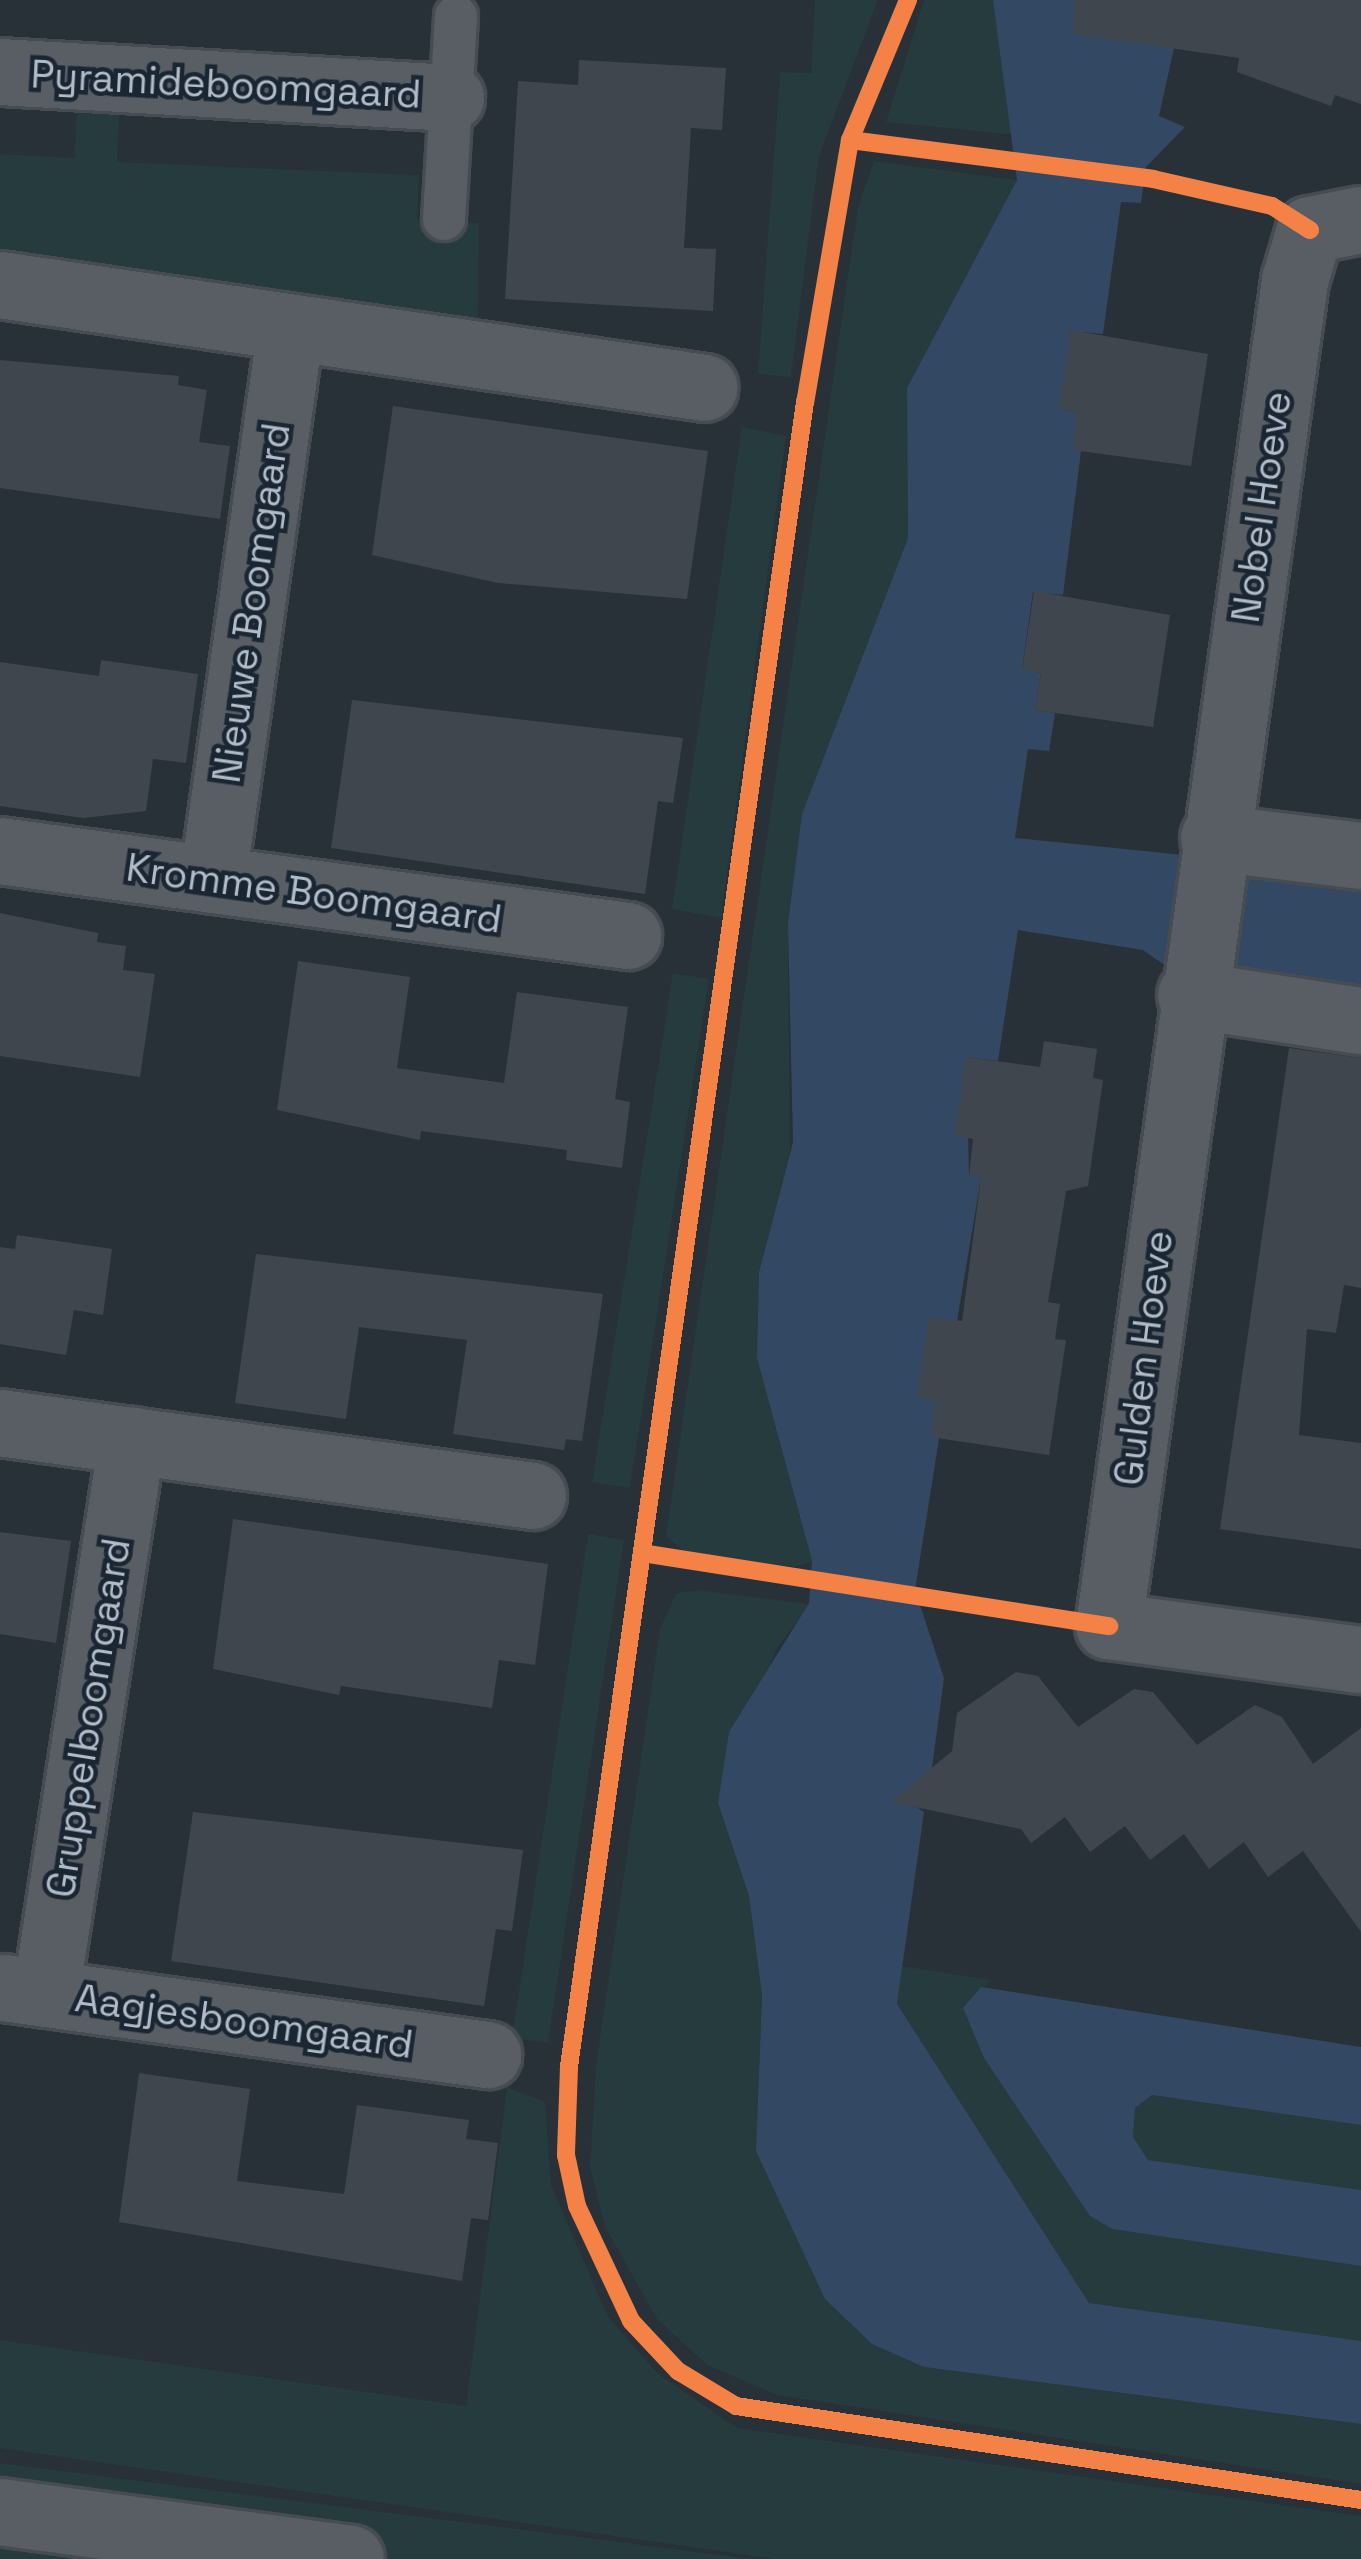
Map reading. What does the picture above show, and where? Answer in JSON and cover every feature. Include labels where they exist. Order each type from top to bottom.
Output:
[{"type":"street","name":"Pyramideboomgaard","points":[[0,72],[451,98]]},
{"type":"street","name":"Nobel Hoeve","points":[[1213,843],[1295,281],[1310,230],[1361,220]]},
{"type":"street","points":[[0,285],[705,388]]},
{"type":"street","name":"Nieuwe Boomgaard","points":[[213,880],[291,327]]},
{"type":"street","points":[[1213,843],[1361,856]]},
{"type":"street","name":"Gulden Hoeve","points":[[1213,843],[1108,1626],[1361,1660]]},
{"type":"street","name":"Kromme Boomgaard","points":[[0,851],[628,936]]},
{"type":"street","points":[[1192,990],[1361,1021]]},
{"type":"street","points":[[0,1423],[533,1496]]},
{"type":"street","name":"Gruppelboomgaard","points":[[23,1991],[132,1441]]},
{"type":"street","name":"Aagjesboomgaard","points":[[23,1991],[488,2055]]},
{"type":"street","points":[[0,2512],[351,2559]]},
{"type":"lane","points":[[444,219],[456,16]]},
{"type":"green space","points":[[815,0],[878,0],[819,156],[791,377],[758,374],[780,72],[811,73]]},
{"type":"green space","points":[[924,0],[993,0],[1015,135],[886,122]]},
{"type":"green space","points":[[79,77],[121,79],[117,162],[419,175],[417,219],[479,223],[478,320],[0,254],[0,154],[74,158]]},
{"type":"green space","points":[[874,161],[1017,180],[907,388],[908,538],[802,814],[788,923],[790,1149],[759,1272],[757,1358],[812,1562],[794,1567],[689,1555],[666,1536],[858,207]]},
{"type":"green space","points":[[742,427],[786,436],[721,918],[672,909]]},
{"type":"green space","points":[[673,973],[709,979],[630,1488],[592,1482]]},
{"type":"green space","points":[[588,1534],[624,1540],[548,2043],[512,2038]]},
{"type":"green space","points":[[698,1590],[809,1604],[776,1650],[718,1803],[749,1896],[762,1995],[756,2151],[789,2219],[924,2367],[1361,2424],[1361,2484],[777,2395],[707,2365],[657,2319],[605,2227],[590,2167],[596,2065],[660,1629],[676,1593]]},
{"type":"green space","points":[[902,1966],[991,1980],[963,2008],[984,2058],[1090,2216],[1112,2229],[1361,2266],[1361,2341],[1089,2303],[897,2004]]},
{"type":"green space","points":[[507,2087],[545,2102],[551,2185],[607,2315],[657,2373],[737,2428],[1361,2516],[1361,2559],[775,2559],[0,2448],[0,2340],[466,2406]]},
{"type":"green space","points":[[1152,2095],[1361,2125],[1361,2190],[1148,2160],[1133,2138],[1135,2108]]},
{"type":"green space","points":[[0,2463],[752,2559],[0,2559]]},
{"type":"water","points":[[993,0],[1154,0],[1141,41],[1174,48],[1159,116],[1185,127],[1146,167],[1141,203],[1121,202],[1103,334],[1071,331],[1061,409],[1077,412],[1081,451],[1063,595],[1033,592],[1022,669],[1041,673],[1035,710],[1055,713],[1049,751],[1028,749],[1015,838],[1361,873],[1361,997],[1173,971],[1143,950],[1018,930],[998,1061],[966,1057],[969,1175],[981,1178],[957,1321],[929,1318],[939,1439],[915,1590],[944,1678],[932,1768],[912,1804],[924,1812],[897,2004],[1089,2303],[1361,2341],[1361,2424],[924,2367],[872,2344],[825,2299],[756,2151],[762,1995],[749,1896],[718,1803],[729,1732],[809,1603],[812,1561],[757,1358],[759,1272],[793,1142],[788,923],[802,814],[908,538],[907,388],[1017,180]]},
{"type":"water","points":[[981,1987],[1361,2047],[1361,2125],[1152,2095],[1135,2108],[1133,2137],[1148,2160],[1361,2190],[1361,2266],[1112,2229],[1090,2216],[984,2058],[963,2008]]},
{"type":"building","points":[[1075,0],[1361,0],[1361,104],[1335,95],[1331,106],[1237,72],[1239,58],[1073,34]]},
{"type":"building","points":[[579,60],[726,68],[722,130],[691,128],[684,248],[716,249],[713,311],[505,299],[518,81],[578,85]]},
{"type":"building","points":[[1071,330],[1208,354],[1191,466],[1073,450],[1077,412],[1060,409]]},
{"type":"building","points":[[0,360],[179,376],[178,385],[207,390],[199,442],[230,446],[220,519],[0,488]]},
{"type":"building","points":[[393,406],[708,451],[687,599],[498,583],[372,555]]},
{"type":"building","points":[[1034,591],[1170,615],[1153,727],[1035,710],[1041,673],[1022,670]]},
{"type":"building","points":[[101,660],[198,674],[186,763],[153,759],[146,811],[83,818],[0,806],[0,662],[99,676]]},
{"type":"building","points":[[352,700],[683,738],[673,803],[658,801],[645,894],[331,848]]},
{"type":"building","points":[[0,913],[98,933],[97,942],[126,946],[123,970],[155,974],[140,1077],[0,1056]]},
{"type":"building","points":[[298,961],[410,977],[397,1068],[504,1083],[517,992],[628,1007],[615,1099],[630,1102],[622,1168],[566,1160],[567,1150],[421,1131],[420,1140],[277,1110]]},
{"type":"building","points":[[1044,1041],[1097,1049],[1093,1078],[1103,1080],[1088,1186],[1066,1191],[1048,1302],[1060,1304],[1055,1339],[1066,1340],[1049,1455],[931,1437],[935,1400],[917,1397],[929,1317],[962,1321],[981,1178],[969,1176],[973,1139],[955,1136],[966,1057],[1040,1067]]},
{"type":"building","points":[[1289,1048],[1361,1058],[1361,1288],[1344,1285],[1336,1333],[1307,1329],[1299,1435],[1361,1443],[1361,1549],[1220,1529]]},
{"type":"building","points":[[17,1235],[112,1249],[103,1315],[74,1310],[66,1355],[0,1344],[0,1247],[15,1249]]},
{"type":"building","points":[[256,1254],[603,1294],[582,1441],[566,1439],[564,1450],[453,1434],[467,1340],[359,1327],[346,1419],[235,1403]]},
{"type":"building","points":[[233,1519],[548,1564],[535,1665],[499,1660],[492,1708],[341,1686],[339,1695],[213,1669]]},
{"type":"building","points":[[0,1532],[71,1541],[56,1643],[0,1634]]},
{"type":"building","points":[[1016,1672],[1038,1676],[1078,1727],[1134,1689],[1153,1692],[1197,1745],[1255,1705],[1282,1717],[1313,1764],[1361,1728],[1361,1932],[1303,1851],[1268,1877],[1244,1842],[1209,1869],[1184,1834],[1150,1860],[1125,1826],[1090,1852],[1065,1817],[1031,1843],[1021,1829],[891,1802],[952,1751],[957,1713]]},
{"type":"building","points":[[193,1812],[523,1850],[512,1931],[496,1929],[484,2006],[171,1961]]},
{"type":"building","points":[[139,2073],[250,2089],[237,2181],[344,2194],[357,2105],[469,2120],[466,2139],[498,2143],[488,2220],[471,2218],[462,2281],[119,2222]]},
{"type":"cycle path","points":[[908,0],[850,140],[805,402],[569,2067],[566,2155],[577,2206],[631,2321],[678,2371],[736,2406],[1361,2500]]},
{"type":"cycle path","points":[[850,140],[1153,179],[1272,206],[1310,230]]},
{"type":"cycle path","points":[[642,1553],[1109,1626]]}]
